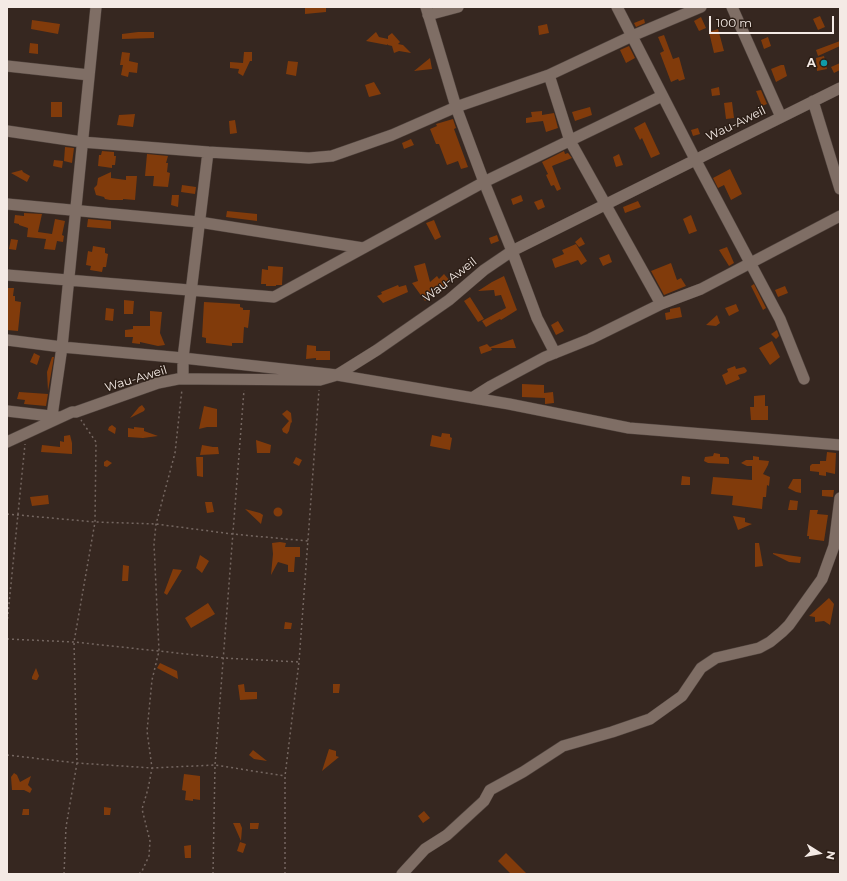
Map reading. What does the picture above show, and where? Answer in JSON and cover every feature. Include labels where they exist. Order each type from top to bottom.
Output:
[{"type":"street","points":[[56,417],[88,75],[96,7]]},
{"type":"street","points":[[458,7],[427,11],[456,107],[484,182],[537,318],[555,353]]},
{"type":"street","points":[[618,7],[662,96],[780,319],[804,379]]},
{"type":"street","points":[[7,131],[82,142],[208,152],[309,158],[332,156],[392,135],[456,107],[549,75],[632,36],[701,7]]},
{"type":"street","points":[[732,7],[781,117]]},
{"type":"street","points":[[7,66],[88,75]]},
{"type":"street","points":[[549,75],[570,141],[661,304]]},
{"type":"street","name":"Wau-Aweil","points":[[56,417],[76,412],[158,383],[183,379],[320,380],[338,375],[449,300],[484,270],[512,251],[840,88]]},
{"type":"street","points":[[7,275],[274,297],[484,182],[662,96]]},
{"type":"street","points":[[813,101],[840,189]]},
{"type":"street","points":[[183,379],[183,358],[208,152]]},
{"type":"street","points":[[7,204],[199,222],[363,248]]},
{"type":"street","points":[[472,398],[491,386],[555,353],[661,304],[700,289],[751,264],[840,216]]},
{"type":"street","points":[[7,340],[338,375],[472,398],[629,428],[840,445]]},
{"type":"street","points":[[7,411],[56,417]]},
{"type":"street","points":[[7,442],[26,434],[56,417]]},
{"type":"street","points":[[402,874],[425,849],[447,835],[484,801],[490,790],[523,772],[563,746],[650,719],[682,696],[701,668],[716,658],[759,648],[770,642],[782,632],[789,625],[822,578],[834,546],[840,498]]},
{"type":"path","points":[[139,874],[149,856],[150,842],[142,809],[152,768],[147,731],[152,680],[159,651],[154,544],[156,524],[175,453],[183,379]]},
{"type":"path","points":[[213,874],[215,765],[245,380]]},
{"type":"path","points":[[284,874],[285,776],[299,662],[320,380]]},
{"type":"path","points":[[64,874],[66,827],[77,763],[74,642],[95,522],[96,442],[76,412]]},
{"type":"path","points":[[7,624],[26,434]]},
{"type":"path","points":[[7,514],[95,522],[156,524],[232,534],[308,541]]},
{"type":"path","points":[[7,638],[74,642],[224,658],[299,662]]},
{"type":"path","points":[[7,755],[77,763],[152,768],[215,765],[285,776]]},
{"type":"building","points":[[305,7],[326,7],[326,12],[305,14]]},
{"type":"building","points":[[820,16],[825,27],[818,30],[813,19]]},
{"type":"building","points":[[701,17],[706,28],[699,31],[694,21]]},
{"type":"building","points":[[644,19],[645,23],[636,27],[634,23]]},
{"type":"building","points":[[32,20],[60,24],[58,34],[31,29]]},
{"type":"building","points":[[547,24],[549,33],[539,35],[538,26]]},
{"type":"building","points":[[718,29],[724,51],[714,53],[709,32]]},
{"type":"building","points":[[154,32],[154,38],[122,39],[122,34]]},
{"type":"building","points":[[376,32],[379,37],[388,39],[388,36],[392,33],[400,42],[398,44],[403,45],[411,53],[399,51],[394,53],[392,46],[388,44],[366,41]]},
{"type":"building","points":[[664,35],[673,59],[679,57],[685,79],[679,81],[678,79],[671,82],[660,53],[664,51],[658,37]]},
{"type":"building","points":[[768,37],[771,46],[764,49],[761,40]]},
{"type":"building","points":[[840,41],[840,46],[818,56],[816,50]]},
{"type":"building","points":[[30,43],[38,44],[38,54],[29,53]]},
{"type":"building","points":[[629,46],[635,58],[626,63],[620,50]]},
{"type":"building","points":[[122,52],[130,53],[129,61],[138,63],[137,73],[129,72],[128,77],[121,75],[123,65],[120,65]]},
{"type":"building","points":[[244,52],[252,52],[252,61],[250,61],[243,76],[238,73],[239,69],[230,68],[230,62],[243,63]]},
{"type":"building","name":"A","points":[[824,56],[827,69],[817,71],[816,58]]},
{"type":"building","points":[[430,58],[432,69],[414,71]]},
{"type":"building","points":[[288,61],[298,62],[296,76],[286,74]]},
{"type":"building","points":[[840,63],[840,70],[834,73],[831,67]]},
{"type":"building","points":[[784,65],[787,76],[776,82],[771,69]]},
{"type":"building","points":[[374,82],[381,94],[369,97],[365,85]]},
{"type":"building","points":[[719,87],[720,95],[712,96],[711,89]]},
{"type":"building","points":[[761,90],[767,104],[762,106],[756,91]]},
{"type":"building","points":[[51,102],[62,102],[62,117],[51,117]]},
{"type":"building","points":[[732,102],[734,118],[726,119],[724,103]]},
{"type":"building","points":[[590,107],[592,115],[575,121],[572,112]]},
{"type":"building","points":[[542,111],[542,115],[554,113],[558,128],[546,132],[543,121],[526,123],[526,118],[532,117],[531,112]]},
{"type":"building","points":[[135,114],[133,127],[117,125],[119,115]]},
{"type":"building","points":[[453,119],[456,128],[454,129],[468,167],[461,169],[458,161],[447,165],[439,144],[436,144],[430,129],[437,126],[436,124]]},
{"type":"building","points":[[235,120],[237,133],[230,134],[229,121]]},
{"type":"building","points":[[645,122],[660,154],[651,158],[642,138],[640,140],[634,128]]},
{"type":"building","points":[[698,128],[700,134],[693,136],[691,130]]},
{"type":"building","points":[[411,139],[414,145],[404,149],[402,143]]},
{"type":"building","points":[[65,147],[74,148],[72,163],[64,161]]},
{"type":"building","points":[[102,151],[114,152],[114,156],[116,156],[115,165],[112,165],[112,168],[98,166],[99,155],[101,155]]},
{"type":"building","points":[[564,151],[565,154],[568,153],[572,158],[552,166],[561,189],[557,191],[554,185],[551,186],[546,175],[548,174],[542,162]]},
{"type":"building","points":[[147,154],[168,156],[166,163],[168,163],[167,172],[170,173],[168,187],[153,186],[154,176],[145,176]]},
{"type":"building","points":[[619,154],[623,165],[616,167],[613,157]]},
{"type":"building","points":[[54,160],[63,161],[62,168],[53,166]]},
{"type":"building","points":[[730,169],[742,194],[731,200],[724,185],[718,188],[713,178]]},
{"type":"building","points":[[22,170],[30,176],[27,182],[11,173]]},
{"type":"building","points":[[111,172],[111,178],[126,180],[126,176],[137,176],[135,200],[110,200],[96,195],[94,188],[97,185],[98,178]]},
{"type":"building","points":[[182,185],[196,187],[195,194],[181,192]]},
{"type":"building","points":[[172,195],[179,195],[178,207],[171,205]]},
{"type":"building","points":[[521,195],[523,201],[513,205],[511,199]]},
{"type":"building","points":[[542,199],[545,207],[538,210],[534,202]]},
{"type":"building","points":[[638,201],[641,207],[625,213],[623,207]]},
{"type":"building","points":[[227,211],[257,214],[257,221],[226,217]]},
{"type":"building","points":[[24,213],[42,214],[38,232],[52,234],[55,219],[65,221],[62,235],[64,236],[63,242],[57,241],[55,250],[44,249],[46,239],[27,237],[28,228],[14,223],[15,215],[24,216]]},
{"type":"building","points":[[691,215],[697,231],[689,234],[683,219]]},
{"type":"building","points":[[88,219],[111,221],[111,229],[87,227]]},
{"type":"building","points":[[434,220],[441,237],[435,240],[426,223]]},
{"type":"building","points":[[497,235],[499,241],[491,244],[489,238]]},
{"type":"building","points":[[581,237],[585,244],[579,247],[575,242]]},
{"type":"building","points":[[11,239],[18,240],[16,250],[9,249]]},
{"type":"building","points":[[576,244],[587,261],[581,265],[578,260],[555,268],[552,259],[564,254],[562,250]]},
{"type":"building","points":[[93,246],[105,248],[105,253],[108,254],[106,267],[103,267],[102,272],[90,270],[91,266],[86,265],[88,251],[92,252]]},
{"type":"building","points":[[727,247],[734,263],[729,266],[719,250]]},
{"type":"building","points":[[609,254],[612,262],[603,266],[599,258]]},
{"type":"building","points":[[425,263],[430,282],[437,276],[439,279],[444,274],[450,281],[441,288],[440,287],[425,301],[412,283],[418,281],[414,266]]},
{"type":"building","points":[[671,263],[677,280],[681,278],[686,286],[664,295],[651,271]]},
{"type":"building","points":[[268,266],[283,267],[282,285],[266,286],[266,284],[261,284],[262,269],[268,270]]},
{"type":"building","points":[[504,276],[517,310],[486,327],[482,321],[506,308],[501,295],[495,296],[494,290],[478,291]]},
{"type":"building","points":[[754,284],[766,308],[763,310],[751,286]]},
{"type":"building","points":[[398,285],[399,287],[406,285],[408,292],[383,303],[377,296],[382,294],[381,292]]},
{"type":"building","points":[[785,286],[788,293],[778,297],[775,290]]},
{"type":"building","points":[[7,288],[14,288],[13,296],[15,296],[15,301],[21,302],[18,331],[7,330]]},
{"type":"building","points":[[470,297],[484,319],[478,322],[464,301]]},
{"type":"building","points":[[124,300],[134,301],[133,314],[124,314]]},
{"type":"building","points":[[204,302],[240,304],[240,307],[243,308],[243,310],[250,310],[248,328],[244,327],[243,343],[232,343],[232,346],[206,343],[206,338],[202,337]]},
{"type":"building","points":[[736,304],[739,311],[729,316],[725,308]]},
{"type":"building","points":[[680,307],[682,317],[666,320],[665,313],[670,312],[670,309]]},
{"type":"building","points":[[106,308],[114,309],[113,321],[105,320]]},
{"type":"building","points":[[150,311],[162,312],[160,333],[165,345],[158,346],[140,342],[140,344],[132,343],[133,337],[125,337],[125,330],[133,329],[133,326],[150,326]]},
{"type":"building","points":[[717,315],[720,323],[716,326],[706,325]]},
{"type":"building","points":[[558,321],[564,331],[556,335],[551,325]]},
{"type":"building","points":[[777,330],[779,336],[776,339],[771,334]]},
{"type":"building","points":[[513,339],[516,348],[491,348],[492,350],[481,354],[479,347],[487,344],[490,347]]},
{"type":"building","points":[[772,341],[780,357],[770,365],[759,348]]},
{"type":"building","points":[[307,345],[316,346],[316,351],[330,351],[330,360],[316,360],[316,358],[306,359]]},
{"type":"building","points":[[34,353],[40,356],[37,365],[30,362]]},
{"type":"building","points":[[52,357],[54,357],[48,391],[47,372]]},
{"type":"building","points":[[735,366],[736,369],[744,367],[747,371],[738,375],[740,379],[726,385],[722,375],[728,372],[727,369]]},
{"type":"building","points":[[522,384],[544,385],[544,393],[553,392],[554,403],[545,404],[545,398],[522,397]]},
{"type":"building","points":[[19,392],[48,394],[46,406],[24,404],[25,400],[17,399]]},
{"type":"building","points":[[765,395],[765,406],[768,406],[768,420],[751,420],[750,407],[754,407],[754,396]]},
{"type":"building","points":[[142,405],[145,409],[144,411],[130,418],[139,407]]},
{"type":"building","points":[[204,406],[217,409],[217,427],[199,429]]},
{"type":"building","points":[[287,410],[291,413],[292,423],[291,422],[287,434],[283,432],[282,429],[289,421],[282,414]]},
{"type":"building","points":[[112,425],[116,428],[115,434],[108,430]]},
{"type":"building","points":[[134,427],[144,428],[144,431],[158,436],[143,438],[128,437],[128,428],[134,429]]},
{"type":"building","points":[[442,433],[450,434],[450,437],[452,438],[450,450],[430,446],[432,435],[441,437]]},
{"type":"building","points":[[70,435],[72,454],[41,452],[42,445],[60,447],[60,441],[64,442],[64,436]]},
{"type":"building","points":[[256,440],[271,445],[270,453],[257,453]]},
{"type":"building","points":[[202,445],[218,447],[219,454],[200,455]]},
{"type":"building","points":[[827,452],[836,453],[835,474],[826,472],[826,476],[819,475],[819,472],[810,471],[810,466],[812,464],[820,464],[820,461],[826,461]]},
{"type":"building","points":[[714,453],[720,454],[720,457],[727,457],[729,459],[729,464],[708,463],[704,461],[705,457],[713,456]]},
{"type":"building","points":[[753,456],[759,457],[759,460],[769,461],[763,474],[770,477],[769,486],[767,485],[766,497],[763,497],[762,509],[732,505],[733,496],[711,494],[713,477],[752,480],[752,466],[747,466],[741,463],[746,460],[753,460]]},
{"type":"building","points":[[196,457],[203,457],[203,477],[197,476]]},
{"type":"building","points":[[296,457],[302,460],[299,466],[293,463]]},
{"type":"building","points":[[107,460],[112,463],[107,467],[104,466],[104,462]]},
{"type":"building","points":[[682,476],[690,477],[690,485],[681,485]]},
{"type":"building","points":[[793,479],[801,479],[801,493],[788,488]]},
{"type":"building","points":[[822,490],[834,490],[833,497],[822,496]]},
{"type":"building","points":[[48,495],[49,504],[32,506],[30,497]]},
{"type":"building","points":[[790,500],[798,501],[797,510],[788,510]]},
{"type":"building","points":[[205,502],[212,502],[214,512],[207,513]]},
{"type":"building","points":[[276,508],[280,508],[282,512],[280,516],[276,516],[274,514],[274,510]]},
{"type":"building","points":[[245,509],[263,515],[261,524]]},
{"type":"building","points":[[810,510],[818,510],[817,514],[828,515],[824,541],[809,539],[809,536],[807,536]]},
{"type":"building","points":[[733,516],[745,518],[745,522],[752,524],[738,530]]},
{"type":"building","points":[[272,543],[286,543],[285,547],[300,547],[300,557],[295,557],[294,572],[288,572],[288,565],[278,562],[271,575],[273,554]]},
{"type":"building","points":[[755,543],[759,543],[763,566],[755,567]]},
{"type":"building","points":[[773,553],[801,557],[800,563],[789,562]]},
{"type":"building","points":[[200,555],[209,561],[202,573],[196,568]]},
{"type":"building","points":[[123,565],[129,566],[128,581],[122,581]]},
{"type":"building","points":[[173,569],[182,570],[167,595],[164,593]]},
{"type":"building","points":[[829,598],[834,604],[830,625],[824,621],[815,622],[815,617],[809,616]]},
{"type":"building","points":[[208,603],[215,614],[191,628],[185,618]]},
{"type":"building","points":[[285,622],[292,623],[291,629],[284,629]]},
{"type":"building","points":[[160,663],[177,671],[178,679],[157,668]]},
{"type":"building","points":[[36,668],[39,676],[37,680],[35,680],[32,679],[32,677]]},
{"type":"building","points":[[244,684],[245,692],[257,692],[257,699],[240,700],[238,685]]},
{"type":"building","points":[[333,684],[340,684],[339,693],[333,693]]},
{"type":"building","points":[[329,749],[336,751],[336,756],[339,757],[322,771]]},
{"type":"building","points":[[253,750],[267,761],[254,759],[249,755]]},
{"type":"building","points":[[14,773],[17,775],[20,782],[31,776],[28,785],[32,789],[30,793],[24,790],[12,790],[11,777]]},
{"type":"building","points":[[184,774],[200,776],[200,800],[185,800],[186,791],[182,790]]},
{"type":"building","points":[[104,807],[111,808],[110,815],[104,815]]},
{"type":"building","points":[[23,809],[29,809],[29,815],[22,815]]},
{"type":"building","points":[[424,811],[430,818],[423,823],[418,816]]},
{"type":"building","points":[[233,823],[240,823],[242,828],[241,841]]},
{"type":"building","points":[[250,823],[259,823],[258,829],[250,829]]},
{"type":"building","points":[[240,842],[246,844],[243,853],[237,851]]},
{"type":"building","points":[[191,845],[191,858],[185,858],[184,846]]},
{"type":"building","points":[[506,853],[527,874],[511,874],[498,861]]},
{"type":"place","name":"A","points":[[824,63]]}]
